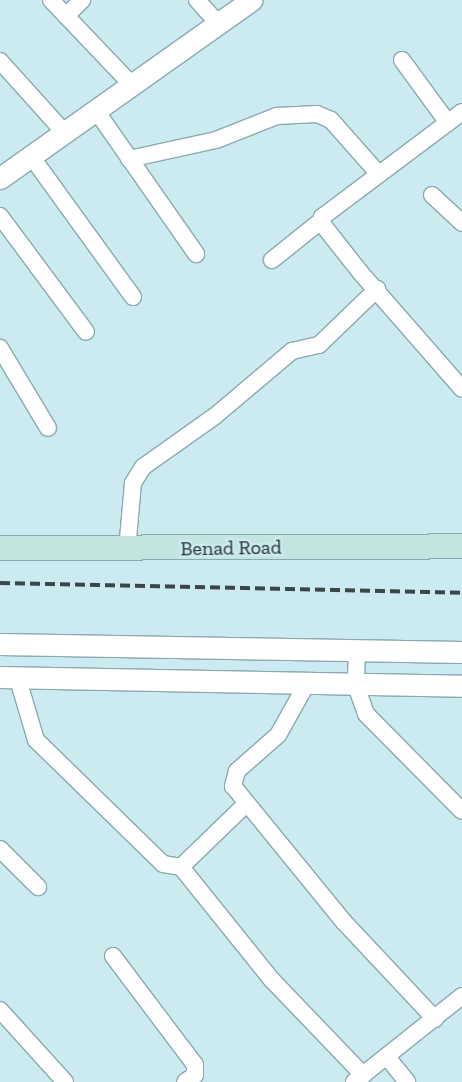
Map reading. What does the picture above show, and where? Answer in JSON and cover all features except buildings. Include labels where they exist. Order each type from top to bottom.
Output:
[{"type":"main road","name":"Benad Road","points":[[0,548],[127,550],[462,546]]},
{"type":"street","points":[[51,0],[131,84]]},
{"type":"street","points":[[66,16],[82,0]]},
{"type":"street","points":[[197,0],[218,23]]},
{"type":"street","points":[[0,178],[250,0]]},
{"type":"street","points":[[402,60],[448,122]]},
{"type":"street","points":[[0,61],[64,132]]},
{"type":"street","points":[[95,109],[196,254]]},
{"type":"street","points":[[272,260],[377,172],[462,112]]},
{"type":"street","points":[[130,159],[216,140],[277,116],[317,114],[331,120],[377,172]]},
{"type":"street","points":[[30,156],[134,297]]},
{"type":"street","points":[[432,195],[462,223]]},
{"type":"street","points":[[0,216],[86,332]]},
{"type":"street","points":[[322,220],[377,289],[462,389]]},
{"type":"street","points":[[127,550],[133,483],[143,467],[215,416],[292,351],[319,345],[377,289]]},
{"type":"street","points":[[3,359],[48,428]]},
{"type":"street","points":[[0,644],[462,652]]},
{"type":"street","points":[[357,650],[356,686],[366,714],[462,811]]},
{"type":"street","points":[[462,686],[306,685],[8,676],[36,740],[163,864],[181,867],[272,980],[359,1078],[462,996]]},
{"type":"street","points":[[306,685],[278,735],[232,778],[246,804],[344,922],[435,1019]]},
{"type":"street","points":[[181,867],[246,804]]},
{"type":"street","points":[[0,850],[38,887]]},
{"type":"street","points":[[114,956],[195,1065],[195,1075],[185,1082]]},
{"type":"street","points":[[0,1010],[65,1082]]},
{"type":"street","points":[[387,1057],[407,1082]]},
{"type":"railway","points":[[0,583],[462,593]]}]
